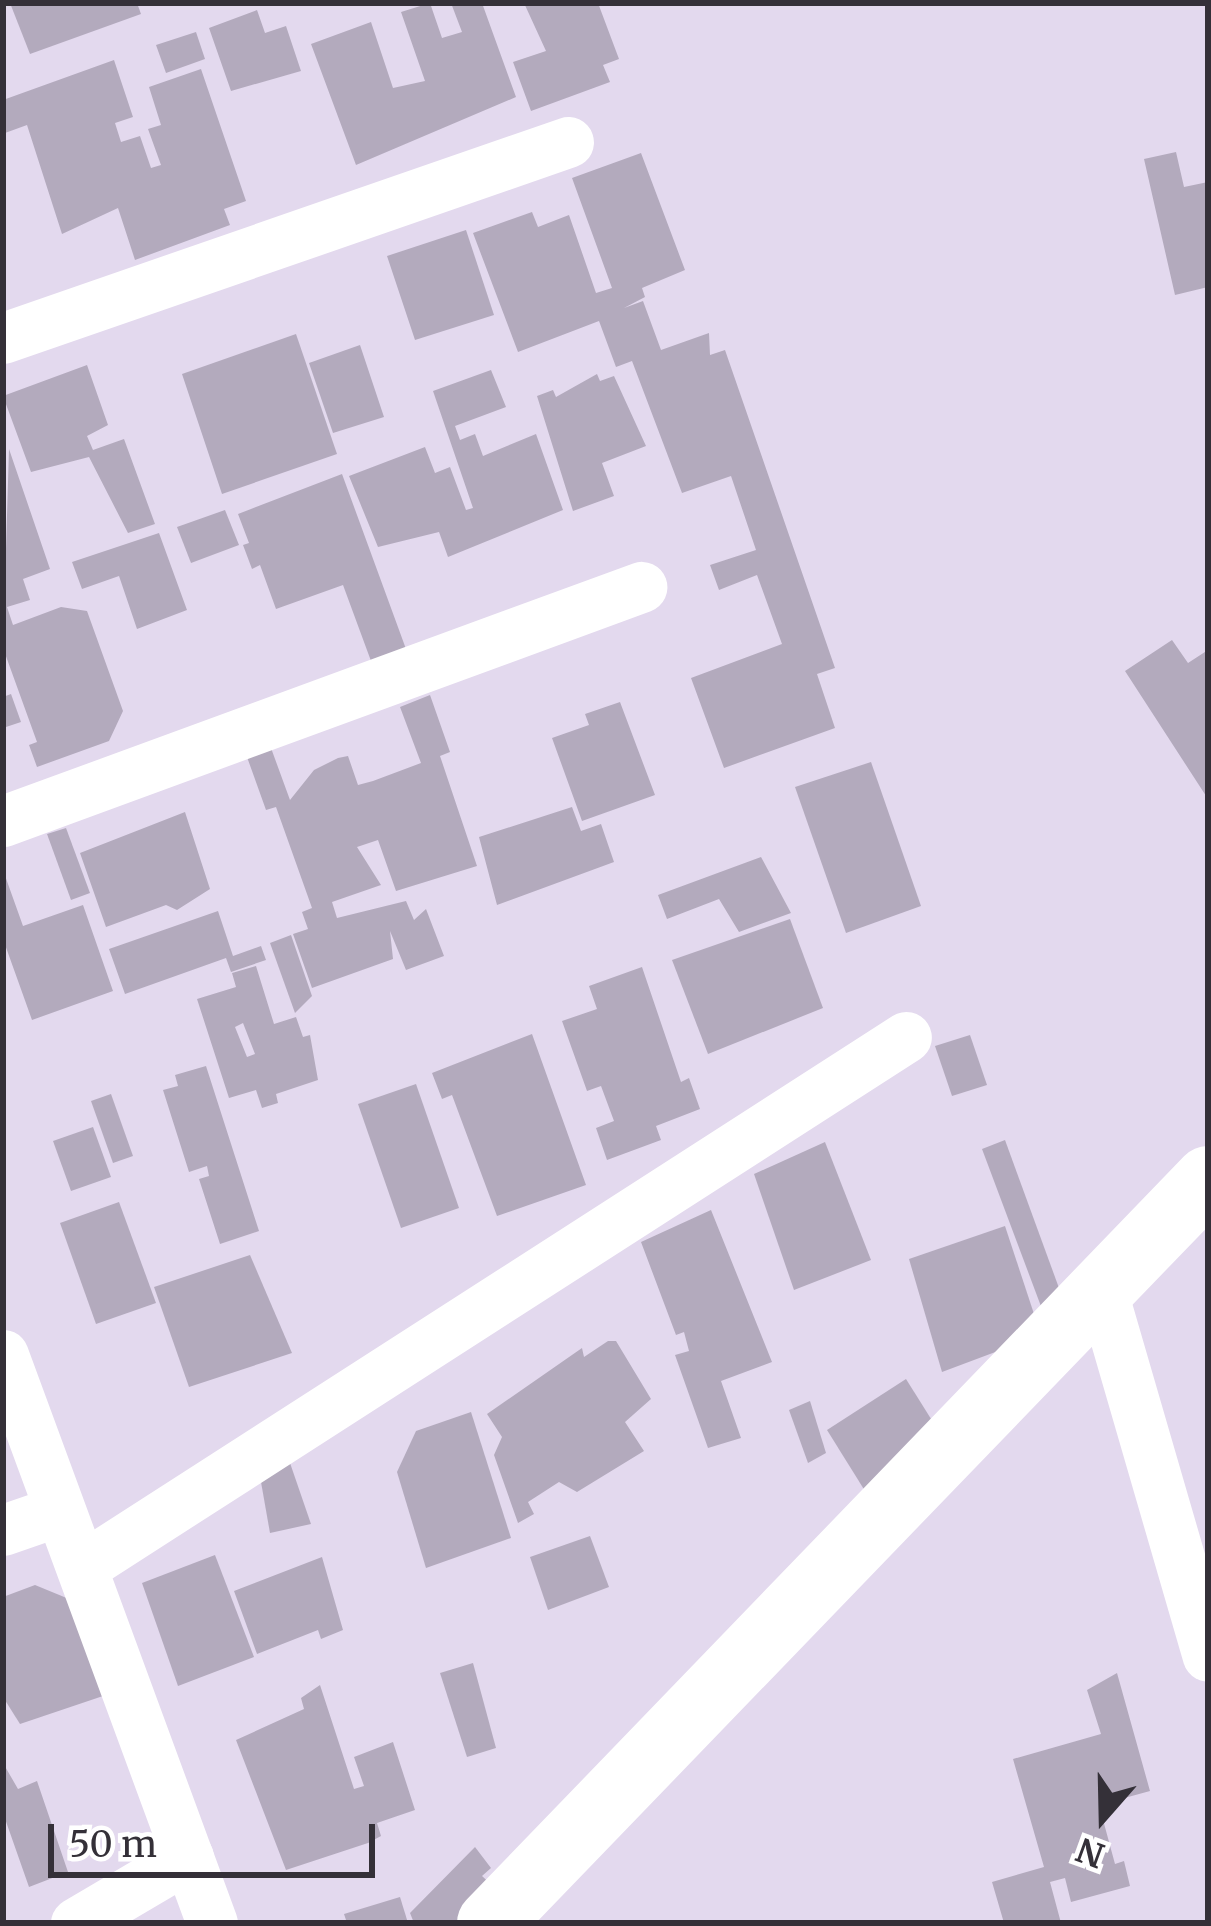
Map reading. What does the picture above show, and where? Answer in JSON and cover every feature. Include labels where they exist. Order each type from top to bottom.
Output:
[{"type":"street","points":[[3,338],[568,142]]},
{"type":"street","points":[[3,821],[641,587]]},
{"type":"street","points":[[85,1565],[906,1036]]},
{"type":"street","points":[[490,1923],[1100,1285],[1208,1179]]},
{"type":"street","points":[[1100,1285],[1208,1656]]},
{"type":"street","points":[[3,1354],[58,1510],[85,1565],[212,1923]]},
{"type":"street","points":[[3,1531],[58,1510]]},
{"type":"street","points":[[76,1923],[188,1857]]},
{"type":"building","points":[[10,3],[137,3],[141,14],[30,54]]},
{"type":"building","points":[[430,3],[442,38],[462,32],[451,3],[482,3],[516,97],[356,165],[311,44],[371,22],[393,88],[425,81],[401,12]]},
{"type":"building","points":[[524,3],[598,3],[619,59],[603,65],[610,82],[531,111],[513,62],[546,51]]},
{"type":"building","points":[[257,10],[265,33],[286,26],[301,71],[231,91],[209,28]]},
{"type":"building","points":[[196,32],[205,59],[166,73],[156,45]]},
{"type":"building","points":[[114,60],[133,117],[115,123],[121,142],[140,136],[151,168],[161,165],[148,129],[161,125],[149,87],[201,69],[246,201],[224,209],[230,225],[135,260],[118,208],[62,234],[27,125],[5,133],[3,100]]},
{"type":"building","points":[[1176,152],[1184,187],[1208,182],[1208,287],[1175,295],[1144,159]]},
{"type":"building","points":[[641,153],[685,270],[642,288],[645,297],[624,308],[643,301],[661,350],[709,333],[710,355],[725,350],[835,668],[817,674],[835,728],[724,768],[691,678],[782,644],[757,575],[719,590],[710,565],[756,550],[731,476],[682,493],[632,361],[616,367],[599,321],[518,352],[473,233],[532,212],[538,227],[569,215],[596,293],[612,288],[572,178]]},
{"type":"building","points":[[466,230],[494,315],[415,340],[387,256]]},
{"type":"building","points":[[296,334],[337,454],[222,494],[182,374]]},
{"type":"building","points":[[360,345],[384,417],[333,433],[309,363]]},
{"type":"building","points":[[87,365],[108,425],[87,436],[93,450],[124,439],[155,524],[128,533],[89,457],[31,472],[3,396]]},
{"type":"building","points":[[491,370],[506,407],[455,426],[460,440],[475,434],[483,456],[536,434],[563,510],[448,557],[439,532],[378,547],[349,476],[425,447],[435,473],[450,467],[466,510],[473,508],[433,391]]},
{"type":"building","points":[[597,374],[600,381],[614,376],[646,446],[602,463],[614,496],[573,511],[537,396],[553,390],[556,397]]},
{"type":"building","points":[[9,449],[50,569],[23,579],[30,600],[7,607],[13,625],[61,607],[87,611],[123,711],[109,741],[37,767],[29,745],[37,742],[3,648]]},
{"type":"building","points":[[342,474],[406,649],[371,661],[343,585],[276,609],[260,565],[252,569],[238,514]]},
{"type":"building","points":[[225,510],[239,545],[191,563],[177,527]]},
{"type":"building","points":[[159,533],[187,610],[137,629],[119,576],[82,589],[72,562]]},
{"type":"building","points":[[1172,640],[1188,663],[1208,650],[1208,799],[1125,671]]},
{"type":"building","points":[[11,694],[21,722],[3,728],[3,697]]},
{"type":"building","points":[[430,695],[450,752],[440,756],[477,866],[396,891],[378,840],[357,847],[381,885],[332,902],[337,918],[406,901],[414,920],[426,909],[444,956],[406,970],[390,931],[393,959],[312,988],[293,934],[308,929],[302,912],[312,908],[276,807],[266,810],[247,757],[271,748],[290,800],[314,770],[338,758],[348,756],[358,785],[373,781],[421,763],[400,707]]},
{"type":"building","points":[[620,702],[655,795],[582,821],[552,738],[589,725],[585,714]]},
{"type":"building","points":[[871,762],[921,906],[846,933],[795,787]]},
{"type":"building","points":[[572,807],[581,831],[601,824],[614,862],[497,905],[479,837]]},
{"type":"building","points":[[185,812],[210,889],[177,910],[166,905],[106,927],[80,853]]},
{"type":"building","points":[[66,828],[90,893],[71,900],[47,834]]},
{"type":"building","points":[[761,857],[791,913],[739,932],[719,899],[667,919],[658,895]]},
{"type":"building","points":[[3,870],[23,926],[83,905],[113,991],[32,1020],[3,939]]},
{"type":"building","points":[[218,911],[233,956],[261,946],[266,960],[231,972],[226,958],[125,994],[109,949]]},
{"type":"building","points":[[790,919],[823,1008],[708,1054],[672,960]]},
{"type":"building","points":[[291,935],[312,996],[295,1013],[270,943]]},
{"type":"building","points":[[256,966],[274,1024],[296,1017],[303,1037],[310,1035],[318,1080],[276,1094],[278,1103],[262,1108],[256,1090],[229,1098],[197,999],[236,987],[232,973]],"holes":[[[243,1023],[255,1054],[247,1057],[235,1027]]]},
{"type":"building","points":[[642,967],[681,1082],[689,1078],[700,1109],[656,1126],[661,1140],[607,1160],[596,1128],[614,1121],[601,1086],[587,1091],[562,1021],[597,1009],[589,986]]},
{"type":"building","points":[[532,1034],[586,1185],[497,1216],[452,1095],[442,1099],[432,1073]]},
{"type":"building","points":[[970,1035],[987,1085],[952,1096],[935,1046]]},
{"type":"building","points":[[206,1066],[259,1231],[220,1244],[199,1179],[209,1176],[207,1166],[189,1172],[163,1090],[178,1086],[175,1075]]},
{"type":"building","points":[[416,1084],[459,1208],[401,1228],[358,1104]]},
{"type":"building","points":[[111,1094],[133,1156],[113,1163],[91,1101]]},
{"type":"building","points":[[93,1127],[111,1177],[71,1191],[53,1141]]},
{"type":"building","points":[[1005,1140],[1063,1299],[1045,1317],[982,1149]]},
{"type":"building","points":[[825,1142],[871,1260],[794,1290],[754,1174]]},
{"type":"building","points":[[119,1202],[156,1303],[96,1324],[60,1223]]},
{"type":"building","points":[[711,1210],[772,1362],[721,1381],[741,1438],[708,1448],[675,1355],[689,1351],[684,1332],[676,1335],[641,1242]]},
{"type":"building","points":[[1005,1226],[1036,1320],[1006,1348],[942,1372],[909,1259]]},
{"type":"building","points":[[250,1255],[292,1353],[189,1387],[154,1287]]},
{"type":"building","points":[[616,1341],[651,1399],[625,1422],[644,1451],[577,1492],[559,1482],[528,1502],[534,1514],[518,1523],[494,1455],[502,1437],[487,1414],[582,1348],[584,1357]]},
{"type":"building","points":[[906,1379],[938,1430],[870,1499],[827,1430]]},
{"type":"building","points":[[810,1401],[826,1453],[808,1463],[789,1410]]},
{"type":"building","points":[[471,1412],[511,1538],[426,1568],[397,1472],[416,1431]]},
{"type":"building","points":[[290,1463],[311,1524],[270,1533],[261,1482]]},
{"type":"building","points":[[590,1536],[609,1587],[548,1610],[530,1557]]},
{"type":"building","points":[[215,1555],[254,1657],[178,1686],[142,1583]]},
{"type":"building","points":[[322,1557],[343,1630],[321,1639],[318,1630],[257,1654],[234,1591]]},
{"type":"building","points":[[35,1585],[69,1599],[103,1696],[20,1724],[3,1697],[3,1597]]},
{"type":"building","points":[[473,1663],[496,1748],[467,1757],[440,1673]]},
{"type":"building","points":[[1117,1673],[1150,1791],[1099,1805],[1115,1864],[1124,1861],[1130,1886],[1071,1902],[1065,1878],[1050,1882],[1061,1923],[1004,1923],[992,1882],[1044,1867],[1013,1759],[1101,1734],[1087,1690]]},
{"type":"building","points":[[320,1685],[354,1789],[364,1786],[354,1757],[393,1742],[415,1810],[377,1823],[381,1836],[368,1843],[286,1870],[236,1740],[304,1709],[301,1698]]},
{"type":"building","points":[[3,1763],[18,1789],[37,1781],[68,1872],[29,1887],[3,1813]]},
{"type":"building","points":[[475,1847],[491,1868],[482,1876],[496,1889],[463,1923],[414,1923],[410,1913]]},
{"type":"building","points":[[400,1897],[408,1923],[347,1923],[344,1914]]}]
